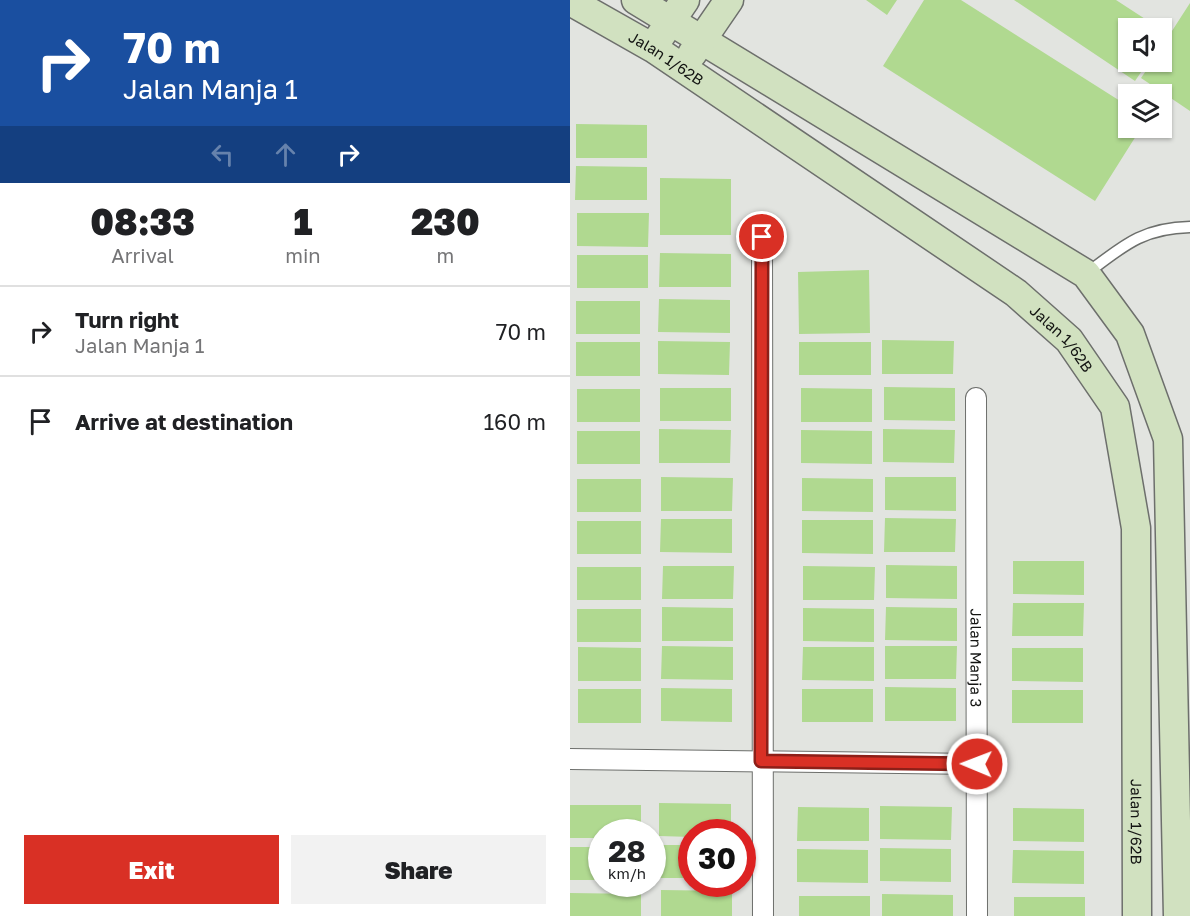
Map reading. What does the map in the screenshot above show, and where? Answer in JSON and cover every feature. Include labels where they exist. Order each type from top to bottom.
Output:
[{"type":"main road","points":[[636,0],[677,11],[703,39],[1086,274],[1130,334],[1168,439],[1178,916]]},
{"type":"main road","points":[[683,68],[729,0]]},
{"type":"main road","name":"Jalan 1/62B","points":[[570,1],[653,48],[1016,293],[1069,340],[1115,407],[1136,528],[1137,916]]},
{"type":"main road","points":[[653,48],[677,11]]},
{"type":"street","points":[[762,237],[762,916]]},
{"type":"street","name":"Jalan Manja 3","points":[[976,398],[977,916]]},
{"type":"street","points":[[570,759],[977,764]]},
{"type":"lane","points":[[1086,274],[1135,238],[1167,228],[1190,227]]},
{"type":"building","points":[[866,0],[897,0],[887,15]]},
{"type":"building","points":[[924,0],[961,0],[1118,100],[1118,138],[1135,138],[1095,201],[883,66]]},
{"type":"building","points":[[1014,0],[1116,0],[1144,18],[1118,18],[1118,70]]},
{"type":"building","points":[[1190,3],[1190,111],[1172,99],[1172,84],[1150,84],[1141,78],[1145,72],[1172,72],[1172,31]]},
{"type":"building","points":[[1122,72],[1141,72],[1135,81]]},
{"type":"building","points":[[576,124],[647,125],[647,158],[576,158]]},
{"type":"building","points":[[576,166],[647,167],[647,200],[575,200]]},
{"type":"building","points":[[660,178],[731,179],[731,235],[660,235]]},
{"type":"building","points":[[577,213],[649,213],[648,247],[577,246]]},
{"type":"building","points":[[660,253],[731,254],[731,287],[659,287]]},
{"type":"building","points":[[577,255],[648,255],[648,288],[577,288]]},
{"type":"building","points":[[869,270],[870,333],[799,334],[798,272]]},
{"type":"building","points":[[659,299],[730,300],[730,333],[658,332]]},
{"type":"building","points":[[576,301],[640,301],[640,334],[576,334]]},
{"type":"building","points":[[882,340],[954,341],[953,374],[882,374]]},
{"type":"building","points":[[658,341],[730,342],[729,375],[658,374]]},
{"type":"building","points":[[576,342],[640,342],[640,376],[576,376]]},
{"type":"building","points":[[799,342],[871,342],[871,375],[799,375]]},
{"type":"building","points":[[884,387],[955,388],[955,421],[884,420]]},
{"type":"building","points":[[660,388],[731,388],[731,421],[660,421]]},
{"type":"building","points":[[801,388],[872,389],[872,422],[801,422]]},
{"type":"building","points":[[577,389],[640,389],[640,422],[577,422]]},
{"type":"building","points":[[659,429],[731,430],[730,463],[659,463]]},
{"type":"building","points":[[883,429],[955,430],[954,463],[883,462]]},
{"type":"building","points":[[801,430],[872,431],[872,464],[801,463]]},
{"type":"building","points":[[577,431],[640,431],[640,464],[577,464]]},
{"type":"building","points":[[661,477],[733,478],[732,511],[661,511]]},
{"type":"building","points":[[885,477],[956,477],[956,511],[885,510]]},
{"type":"building","points":[[802,478],[873,479],[873,512],[802,511]]},
{"type":"building","points":[[577,479],[641,479],[641,512],[577,512]]},
{"type":"building","points":[[885,518],[956,519],[955,552],[884,552]]},
{"type":"building","points":[[661,519],[732,519],[732,553],[660,552]]},
{"type":"building","points":[[802,520],[873,520],[873,554],[802,553]]},
{"type":"building","points":[[577,521],[641,521],[641,554],[577,554]]},
{"type":"building","points":[[1013,561],[1084,561],[1084,595],[1013,594]]},
{"type":"building","points":[[886,565],[957,566],[957,599],[886,598]]},
{"type":"building","points":[[663,566],[734,566],[733,599],[662,599]]},
{"type":"building","points":[[803,566],[875,567],[874,600],[803,600]]},
{"type":"building","points":[[577,567],[641,567],[641,600],[577,600]]},
{"type":"building","points":[[1013,603],[1084,603],[1083,636],[1012,636]]},
{"type":"building","points":[[662,607],[733,608],[733,641],[662,641]]},
{"type":"building","points":[[886,607],[957,608],[957,641],[885,640]]},
{"type":"building","points":[[803,608],[874,609],[874,642],[803,641]]},
{"type":"building","points":[[577,609],[641,609],[641,642],[577,642]]},
{"type":"building","points":[[662,646],[733,647],[733,680],[661,679]]},
{"type":"building","points":[[885,646],[957,646],[956,679],[885,679]]},
{"type":"building","points":[[578,647],[641,648],[641,681],[578,681]]},
{"type":"building","points":[[803,647],[874,647],[874,681],[802,680]]},
{"type":"building","points":[[1012,648],[1083,648],[1083,682],[1012,681]]},
{"type":"building","points":[[885,687],[956,688],[956,721],[885,721]]},
{"type":"building","points":[[661,688],[732,689],[732,722],[661,721]]},
{"type":"building","points":[[578,689],[641,689],[641,723],[578,723]]},
{"type":"building","points":[[802,689],[873,689],[873,722],[802,722]]},
{"type":"building","points":[[1012,690],[1083,690],[1083,723],[1012,723]]},
{"type":"building","points":[[659,803],[731,804],[731,819],[678,819],[678,837],[666,836],[666,819],[659,819]]},
{"type":"building","points":[[570,805],[641,805],[641,819],[588,819],[588,838],[570,838]]},
{"type":"building","points":[[880,806],[952,807],[951,840],[880,839]]},
{"type":"building","points":[[798,807],[869,808],[869,841],[797,841]]},
{"type":"building","points":[[1013,808],[1084,809],[1084,842],[1013,841]]},
{"type":"building","points":[[666,845],[678,845],[678,878],[666,878]]},
{"type":"building","points":[[570,847],[588,847],[588,880],[570,880]]},
{"type":"building","points":[[880,848],[951,849],[951,882],[880,881]]},
{"type":"building","points":[[797,849],[868,850],[868,883],[797,882]]},
{"type":"building","points":[[1013,850],[1084,851],[1084,884],[1012,883]]},
{"type":"building","points":[[666,890],[678,890],[678,897],[732,897],[732,916],[661,916],[661,897],[666,897]]},
{"type":"building","points":[[570,893],[588,893],[588,897],[641,897],[641,916],[570,916]]},
{"type":"building","points":[[882,894],[953,895],[953,916],[882,916]]},
{"type":"building","points":[[799,896],[870,896],[870,916],[799,916]]},
{"type":"building","points":[[1014,897],[1085,897],[1085,916],[1014,916]]},
{"type":"route","points":[[762,237],[761,761],[977,764]]}]
